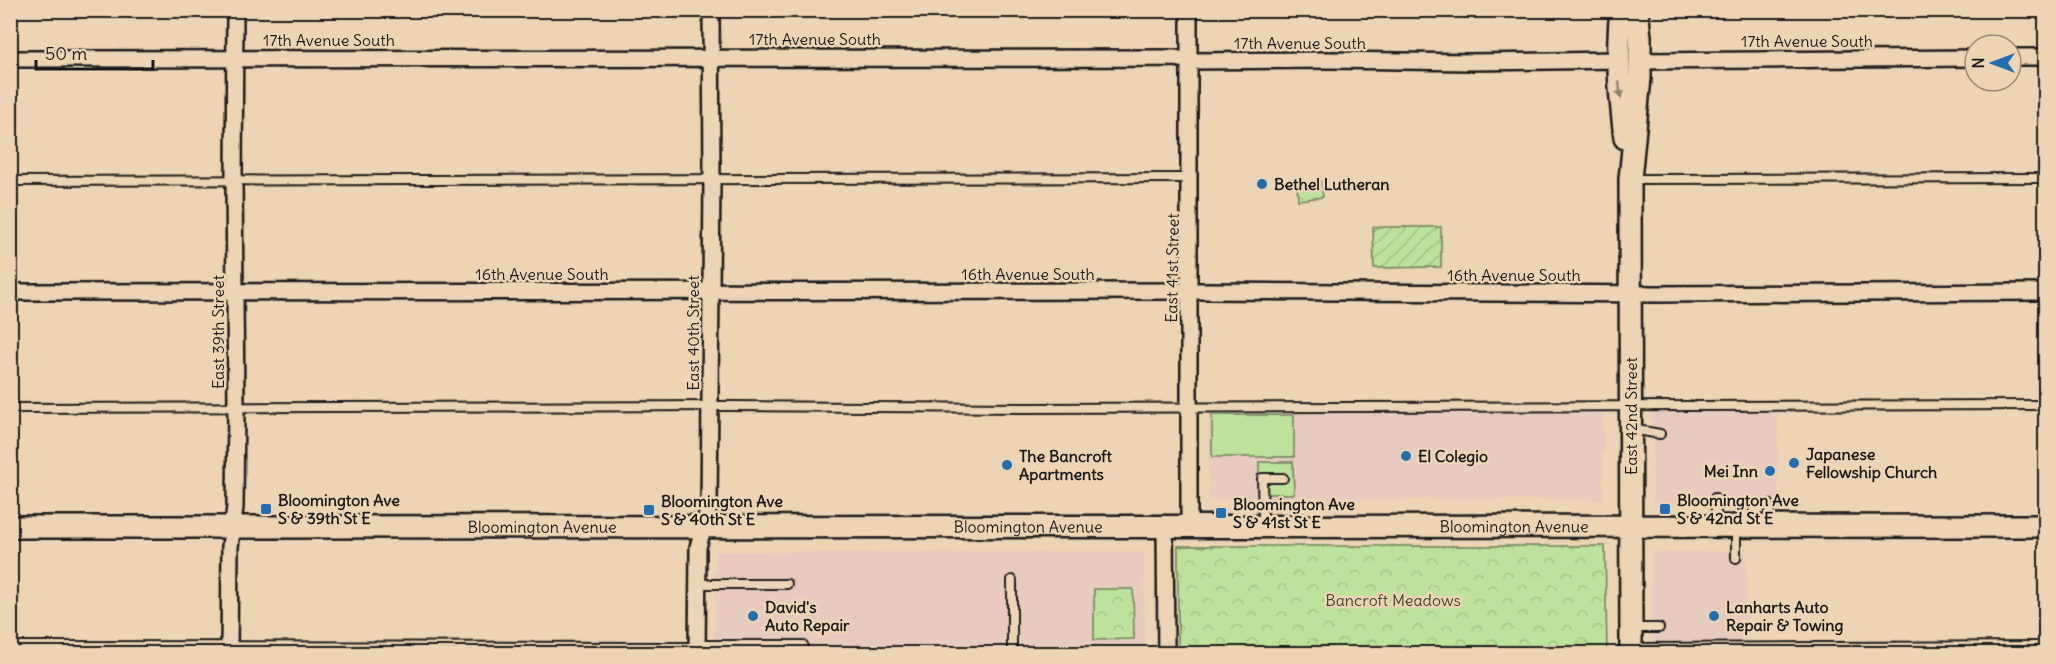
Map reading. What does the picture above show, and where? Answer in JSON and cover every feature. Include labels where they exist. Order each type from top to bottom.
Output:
[{"type":"street","name":"East 39th Street","points":[[229,649],[230,546],[233,526],[236,407],[235,10]]},
{"type":"street","name":"East 40th Street","points":[[697,649],[698,546],[709,507],[711,10]]},
{"type":"street","name":"East 41st Street","points":[[1189,10],[1189,525]]},
{"type":"street","name":"East 42nd Street","points":[[1621,10],[1618,39],[1629,60]]},
{"type":"street","name":"East 42nd Street","points":[[1631,643],[1630,179],[1618,81],[1629,60],[1637,10]]},
{"type":"street","name":"17th Avenue South","points":[[10,59],[711,57],[1175,58],[1190,61],[1471,62],[1963,58]]},
{"type":"street","points":[[2023,57],[2046,57]]},
{"type":"street","name":"16th Avenue South","points":[[10,292],[1189,291],[1631,294],[2046,292]]},
{"type":"street","name":"Bloomington Avenue","points":[[10,526],[2046,526]]},
{"type":"street","points":[[1165,526],[1166,654]]},
{"type":"lane","points":[[10,181],[1190,178]]},
{"type":"lane","points":[[1630,179],[2046,178]]},
{"type":"lane","points":[[10,408],[2046,405]]},
{"type":"lane","points":[[1631,429],[1660,434]]},
{"type":"lane","points":[[1263,526],[1262,478],[1283,478]]},
{"type":"lane","points":[[1715,498],[1733,527],[1736,558]]},
{"type":"lane","points":[[1733,527],[1744,504]]},
{"type":"lane","points":[[1769,504],[1769,527]]},
{"type":"lane","points":[[1012,580],[1012,654]]},
{"type":"lane","points":[[697,584],[787,584]]},
{"type":"lane","points":[[1631,643],[1659,628]]},
{"type":"lane","points":[[1631,643],[2046,646]]},
{"type":"lane","points":[[10,646],[229,649],[697,649],[803,645],[803,654]]},
{"type":"shaded area","name":"El Colegio","points":[[1209,411],[1603,411],[1603,500],[1209,500]]},
{"type":"shaded area","points":[[1652,411],[1778,412],[1778,505],[1653,503]]},
{"type":"shaded area","points":[[1746,551],[1748,646],[1651,645],[1652,552]]},
{"type":"shaded area","points":[[715,552],[1144,552],[1145,653],[715,653]]},
{"type":"green space","points":[[1321,181],[1323,197],[1298,200],[1297,184]]},
{"type":"green space","points":[[1373,227],[1441,227],[1441,267],[1374,268]]},
{"type":"green space","points":[[1212,415],[1294,415],[1294,457],[1212,457]]},
{"type":"green space","points":[[1259,462],[1293,462],[1294,494],[1259,494]]},
{"type":"green space","name":"Bancroft Meadows","points":[[1178,546],[1605,546],[1607,653],[1178,653]]},
{"type":"green space","points":[[1094,589],[1133,589],[1134,639],[1094,640]]},
{"type":"place","name":"Bethel Lutheran","points":[[1262,184]]},
{"type":"place","name":"El Colegio","points":[[1406,456]]},
{"type":"place","name":"Japanese Fellowship Church","points":[[1794,463]]},
{"type":"place","name":"The Bancroft Apartments","points":[[1007,465]]},
{"type":"place","name":"Mei Inn","points":[[1770,471]]},
{"type":"place","name":"Bloomington Ave S & 39th St E","points":[[266,509]]},
{"type":"place","name":"Bloomington Ave S & 42nd St E","points":[[1665,509]]},
{"type":"place","name":"Bloomington Ave S & 40th St E","points":[[649,510]]},
{"type":"place","name":"Bloomington Ave S & 41st St E","points":[[1221,513]]},
{"type":"place","name":"David's Auto Repair","points":[[753,616]]},
{"type":"place","name":"Lanharts Auto Repair & Towing","points":[[1714,616]]}]
